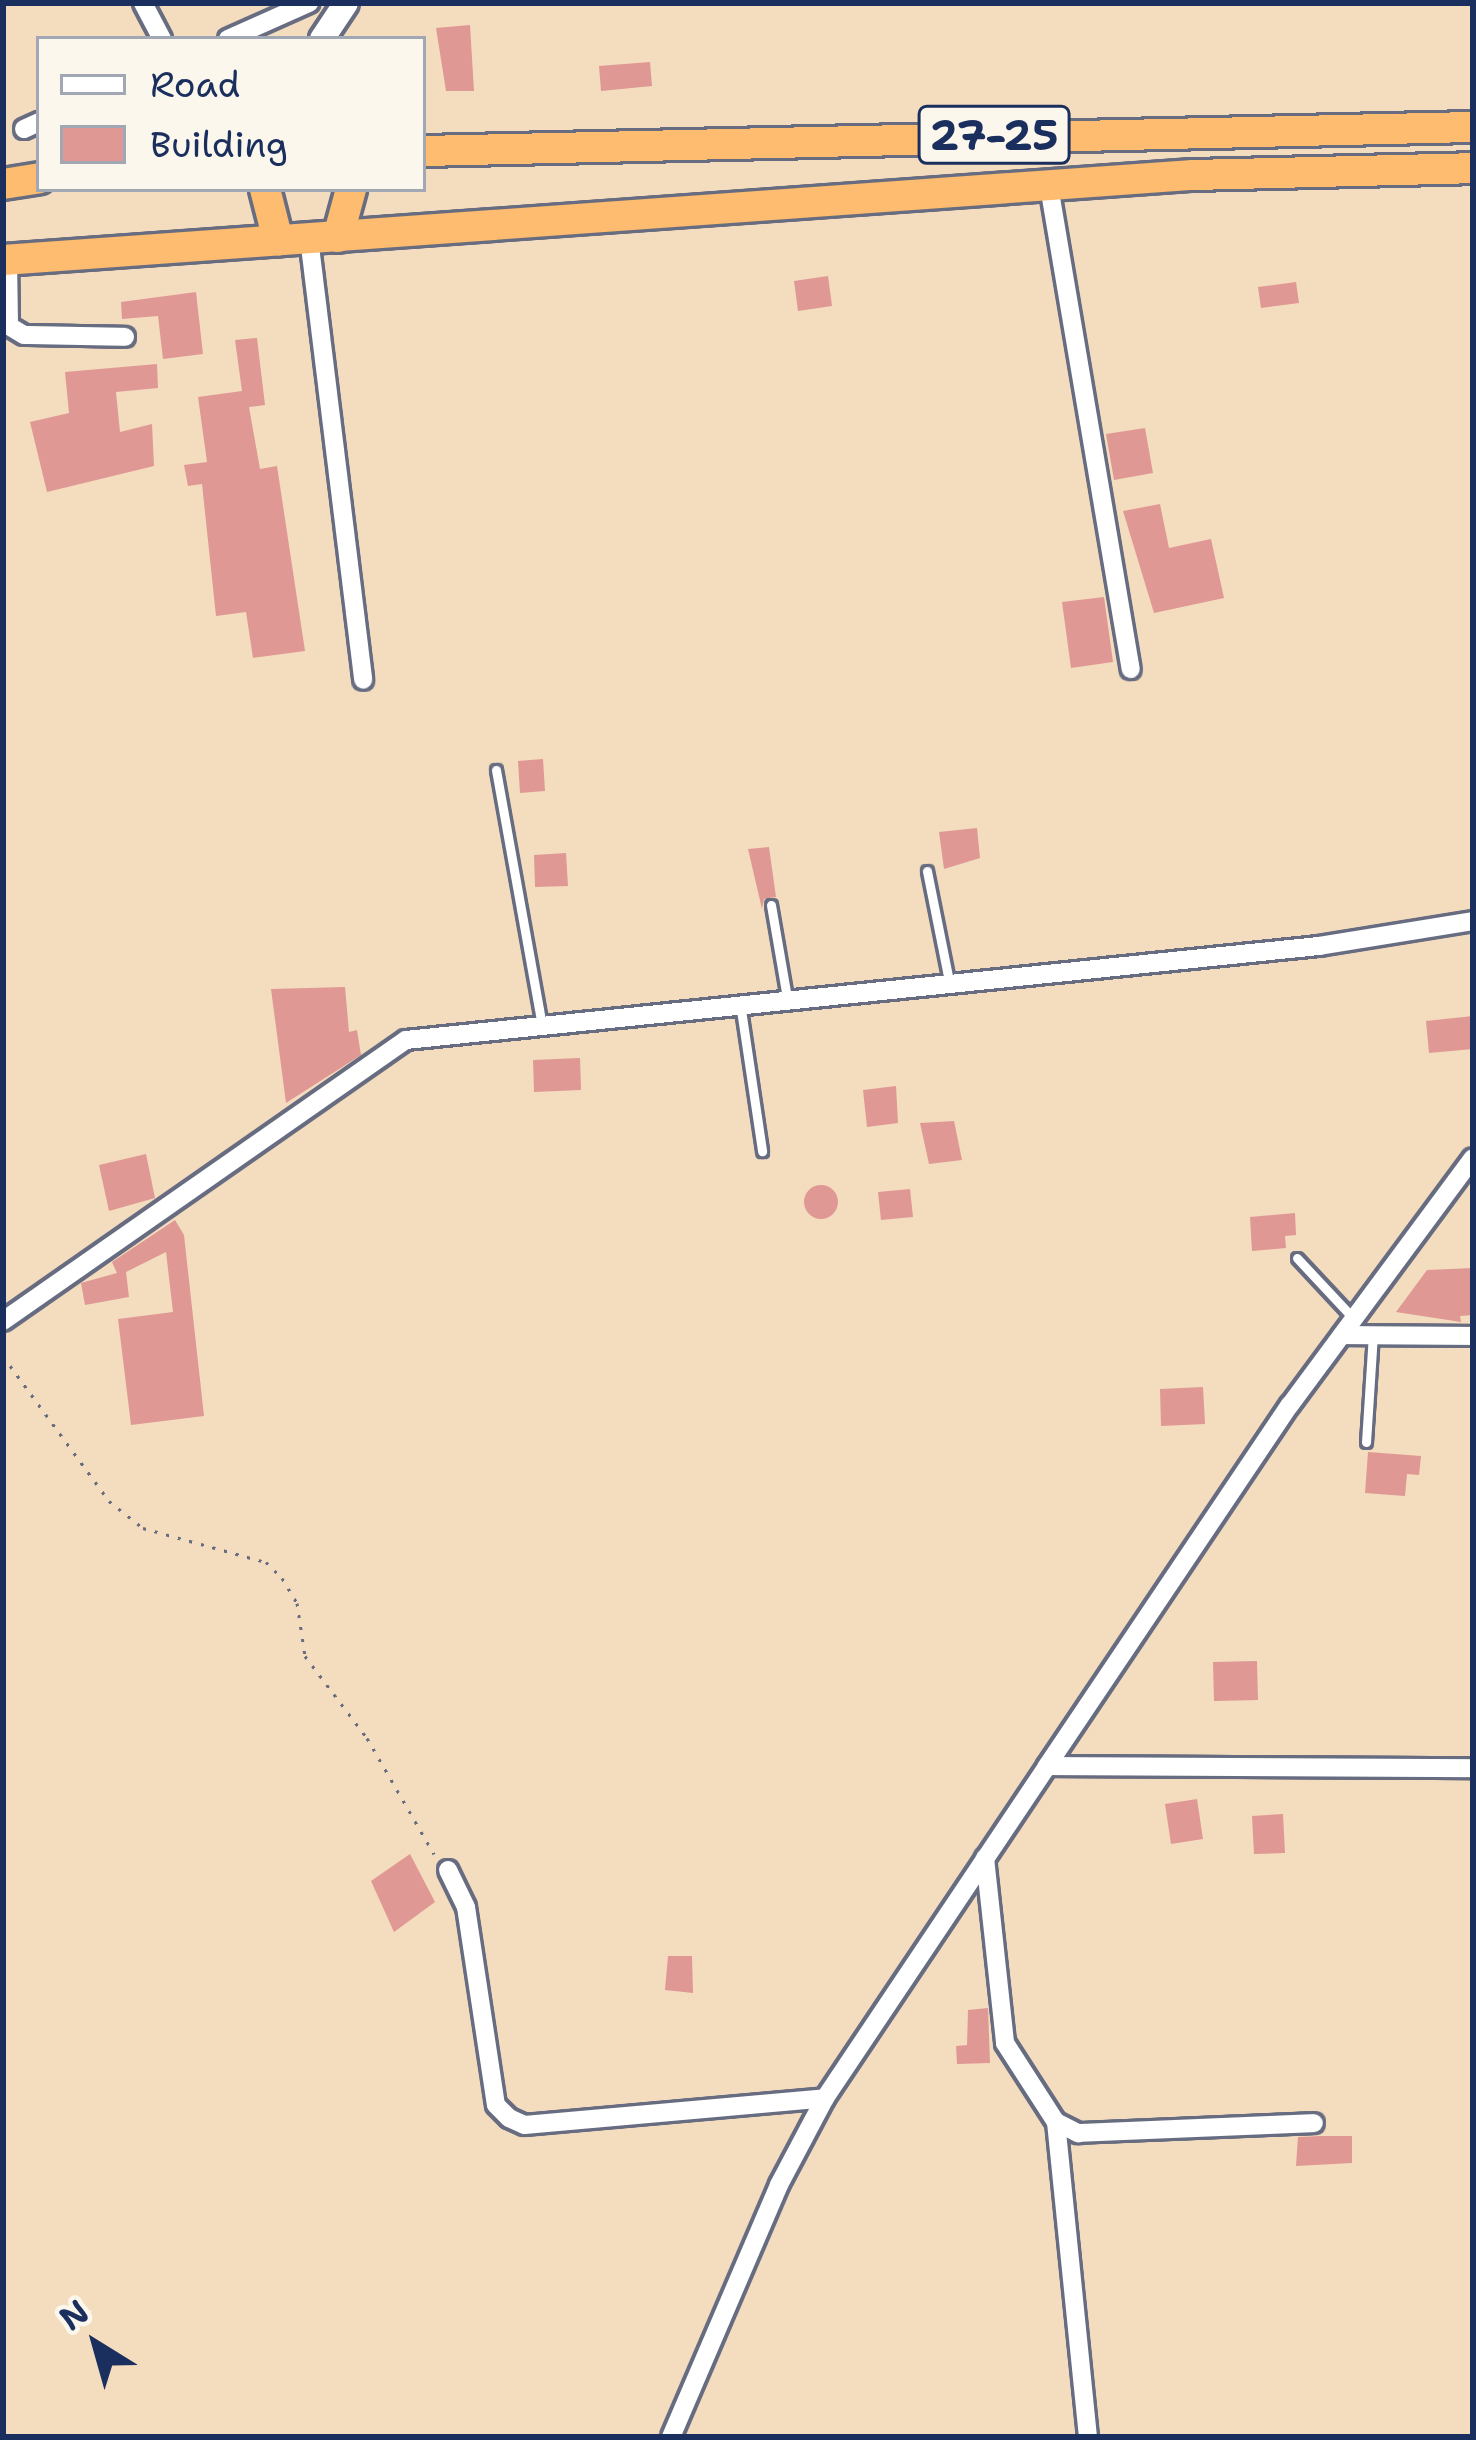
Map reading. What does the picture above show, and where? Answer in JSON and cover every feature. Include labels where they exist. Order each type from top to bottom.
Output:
[{"type":"highway","name":"27-25","points":[[426,151],[1473,127]]},
{"type":"highway","name":"27-25","points":[[5,260],[1323,168],[1473,168]]},
{"type":"highway","points":[[3,184],[36,178]]},
{"type":"highway","points":[[268,192],[308,238],[348,192]]},
{"type":"street","points":[[143,3],[160,36]]},
{"type":"street","points":[[235,36],[309,3]]},
{"type":"street","points":[[324,36],[346,3]]},
{"type":"street","points":[[1048,186],[1131,669]]},
{"type":"street","points":[[308,238],[363,680]]},
{"type":"street","points":[[5,260],[9,326],[24,335],[125,337]]},
{"type":"street","points":[[3,1321],[406,1040],[1319,946],[1473,921]]},
{"type":"street","points":[[671,2437],[778,2185],[824,2098],[1348,1327],[1473,1158]]},
{"type":"street","points":[[1348,1327],[1372,1335],[1473,1336]]},
{"type":"street","points":[[1047,1766],[1473,1768]]},
{"type":"street","points":[[985,1858],[1005,2043],[1056,2122],[1088,2437]]},
{"type":"street","points":[[448,1870],[466,1907],[496,2104],[509,2118],[525,2125],[824,2098]]},
{"type":"street","points":[[1056,2122],[1078,2133],[1314,2123]]},
{"type":"lane","points":[[496,770],[542,1024]]},
{"type":"lane","points":[[927,871],[949,981]]},
{"type":"lane","points":[[771,905],[787,998]]},
{"type":"lane","points":[[740,1003],[762,1151]]},
{"type":"lane","points":[[1297,1258],[1348,1327]]},
{"type":"lane","points":[[1366,1442],[1372,1335]]},
{"type":"path","points":[[3,1357],[126,1515],[143,1528],[266,1562],[282,1578],[297,1604],[305,1656],[367,1738],[448,1870]]},
{"type":"building","points":[[470,25],[474,91],[446,91],[436,28]]},
{"type":"building","points":[[650,62],[652,86],[601,91],[599,66]]},
{"type":"building","points":[[828,276],[832,306],[798,311],[794,281]]},
{"type":"building","points":[[1296,282],[1299,303],[1261,308],[1258,287]]},
{"type":"building","points":[[196,292],[203,354],[163,359],[158,316],[122,319],[121,302]]},
{"type":"building","points":[[257,338],[265,405],[249,407],[260,469],[277,466],[305,651],[253,658],[246,612],[216,616],[202,484],[188,486],[184,465],[207,462],[198,397],[242,391],[235,340]]},
{"type":"building","points":[[157,364],[158,388],[116,392],[120,432],[152,424],[154,466],[47,492],[30,422],[69,413],[65,372]]},
{"type":"building","points":[[1145,428],[1153,473],[1114,480],[1106,434]]},
{"type":"building","points":[[1160,504],[1169,548],[1211,539],[1224,598],[1154,613],[1123,511]]},
{"type":"building","points":[[1104,597],[1113,662],[1071,668],[1062,602]]},
{"type":"building","points":[[543,759],[545,791],[520,793],[518,761]]},
{"type":"building","points":[[977,828],[980,858],[944,869],[939,832]]},
{"type":"building","points":[[769,847],[776,897],[764,899],[762,909],[748,849]]},
{"type":"building","points":[[566,853],[568,886],[535,887],[534,855]]},
{"type":"building","points":[[345,987],[349,1032],[357,1030],[361,1055],[286,1103],[271,989]]},
{"type":"building","points":[[1473,1016],[1473,1049],[1429,1053],[1426,1021]]},
{"type":"building","points":[[580,1058],[581,1090],[534,1092],[533,1060]]},
{"type":"building","points":[[896,1086],[898,1123],[867,1127],[863,1090]]},
{"type":"building","points":[[954,1121],[962,1160],[929,1164],[920,1123]]},
{"type":"building","points":[[146,1154],[155,1198],[109,1211],[99,1165]]},
{"type":"building","points":[[821,1185],[833,1190],[838,1202],[833,1214],[821,1219],[809,1214],[804,1202],[809,1190]]},
{"type":"building","points":[[910,1189],[913,1217],[881,1220],[878,1192]]},
{"type":"building","points":[[1295,1213],[1296,1235],[1285,1236],[1286,1248],[1252,1251],[1250,1217]]},
{"type":"building","points":[[175,1220],[184,1235],[204,1416],[131,1425],[118,1319],[173,1312],[166,1252],[126,1272],[129,1297],[85,1305],[81,1283],[117,1273],[112,1262]]},
{"type":"building","points":[[1473,1268],[1473,1315],[1460,1316],[1461,1322],[1396,1312],[1427,1270]]},
{"type":"building","points":[[1203,1387],[1205,1424],[1161,1426],[1160,1389]]},
{"type":"building","points":[[1368,1452],[1421,1456],[1419,1475],[1407,1474],[1405,1496],[1365,1493]]},
{"type":"building","points":[[1257,1661],[1258,1700],[1214,1701],[1213,1662]]},
{"type":"building","points":[[1197,1799],[1203,1839],[1171,1844],[1165,1804]]},
{"type":"building","points":[[1283,1814],[1285,1853],[1254,1854],[1252,1816]]},
{"type":"building","points":[[410,1854],[435,1902],[394,1932],[371,1881]]},
{"type":"building","points":[[668,1956],[692,1956],[693,1993],[665,1990]]},
{"type":"building","points":[[988,2008],[990,2063],[957,2064],[956,2046],[967,2045],[968,2010]]},
{"type":"building","points":[[1352,2136],[1352,2163],[1296,2166],[1298,2137]]}]
